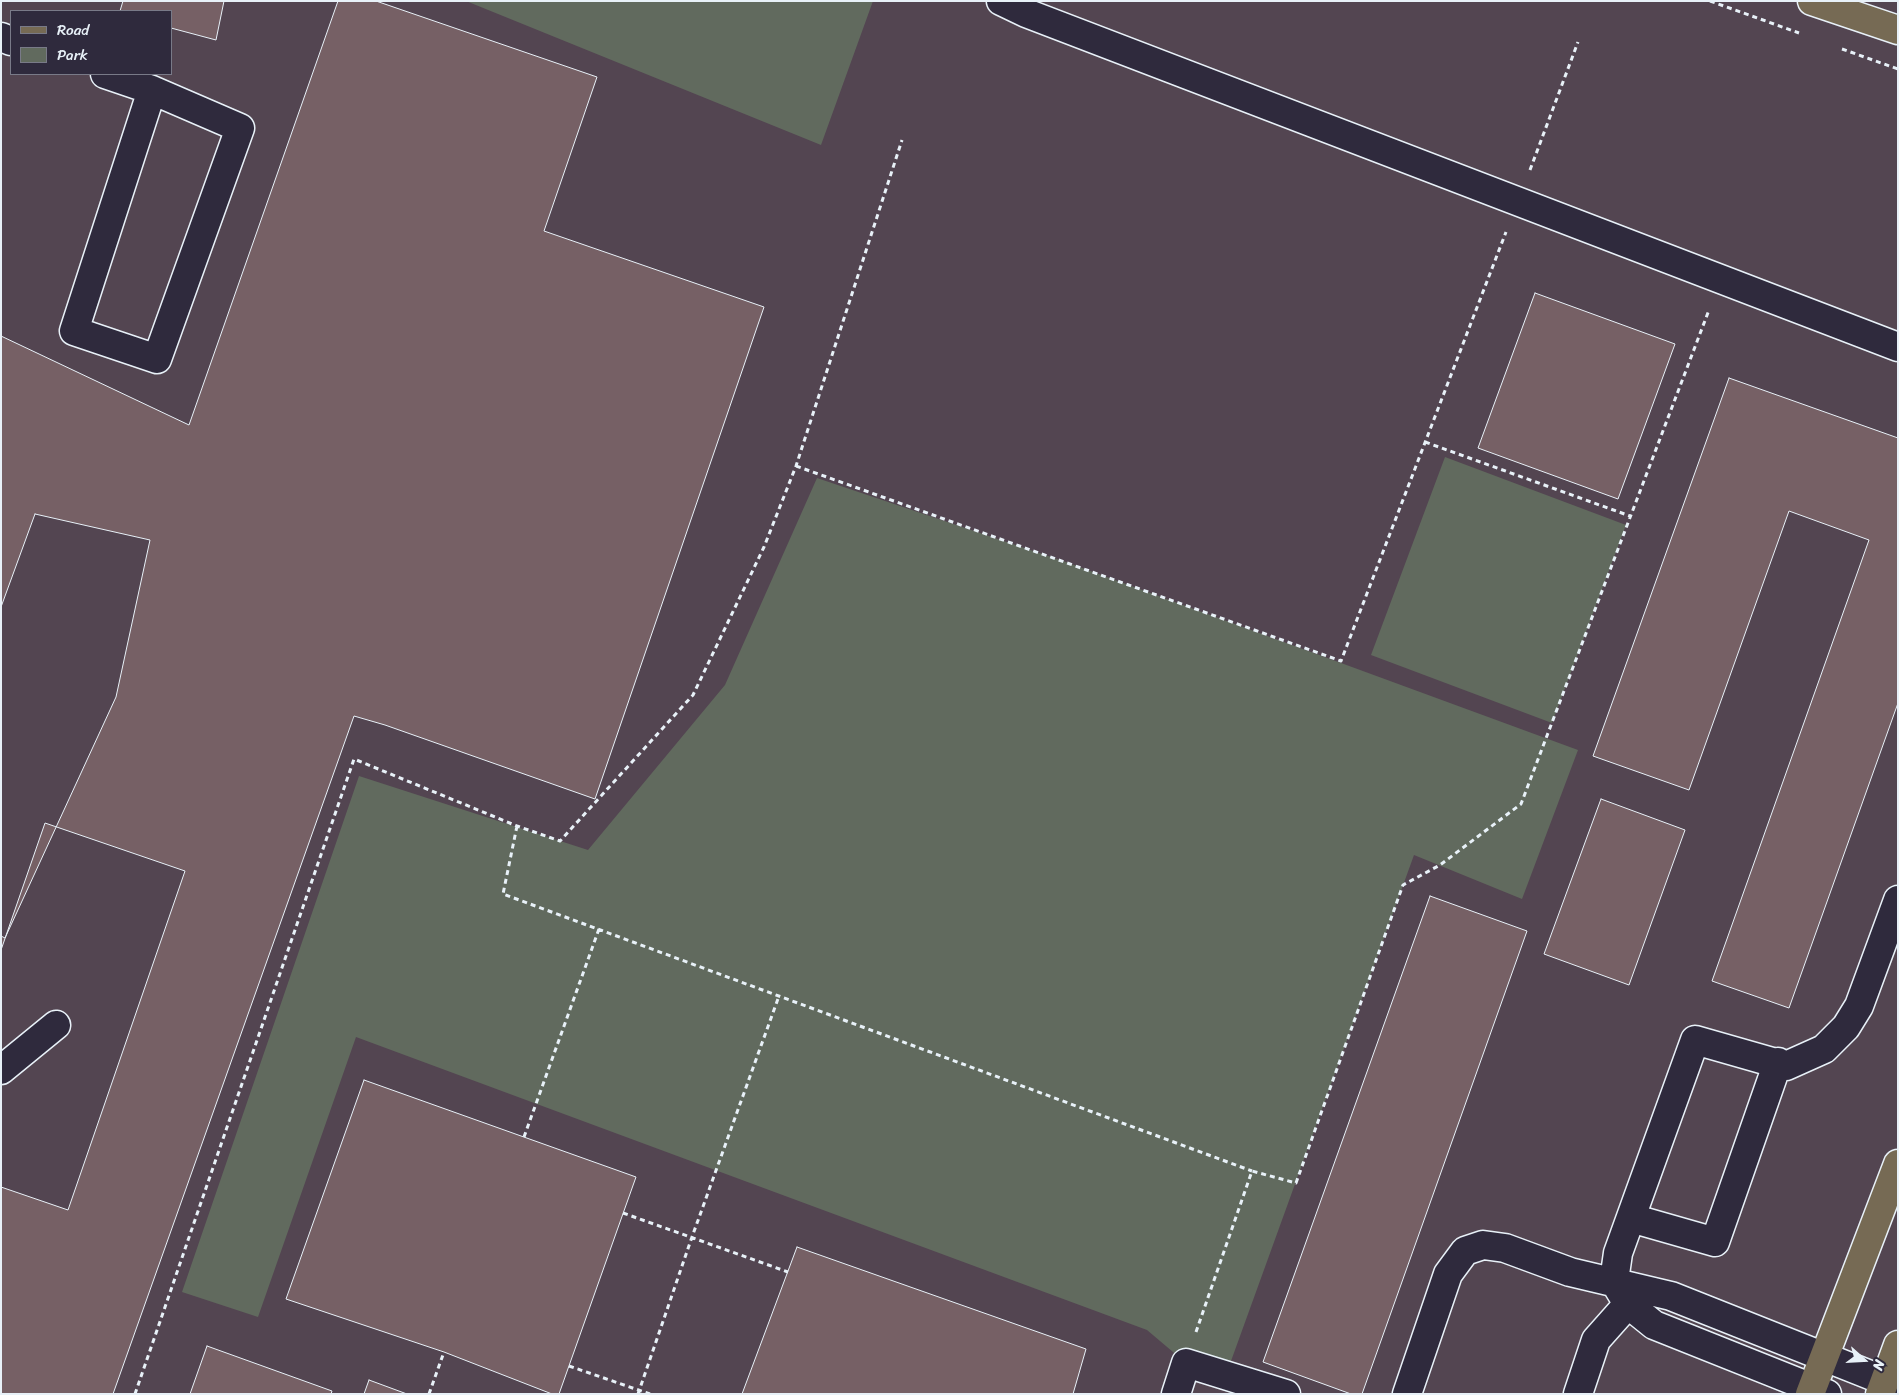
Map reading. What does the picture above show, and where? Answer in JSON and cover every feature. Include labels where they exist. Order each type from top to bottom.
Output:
[{"type":"main road","points":[[1812,1],[1898,30]]},
{"type":"main road","points":[[1816,1392],[1823,1356],[1898,1164]]},
{"type":"main road","points":[[1887,1390],[1898,1345]]},
{"type":"lane","points":[[1001,1],[1026,13],[1898,347]]},
{"type":"lane","points":[[107,75],[152,90],[240,128],[157,359],[74,331],[152,90]]},
{"type":"lane","points":[[1578,1394],[1596,1340],[1621,1292],[1618,1253],[1695,1040],[1778,1062],[1786,1066],[1824,1050],[1846,1027],[1859,1006],[1898,900]]},
{"type":"lane","points":[[1,1070],[56,1025]]},
{"type":"lane","points":[[1631,1218],[1715,1242],[1778,1062]]},
{"type":"lane","points":[[1407,1394],[1448,1274],[1465,1251],[1483,1245],[1505,1248],[1621,1292],[1671,1296],[1823,1356],[1887,1390]]},
{"type":"lane","points":[[1621,1292],[1654,1325],[1816,1392]]},
{"type":"lane","points":[[1176,1394],[1186,1363],[1258,1389],[1286,1394]]},
{"type":"path","points":[[796,466],[1341,661],[1578,42]]},
{"type":"path","points":[[135,1394],[354,759],[517,826],[560,841],[693,695],[764,547],[796,466],[902,140]]},
{"type":"path","points":[[517,826],[504,894],[1252,1171],[1296,1183],[1404,885],[1440,865],[1521,804],[1720,279]]},
{"type":"path","points":[[1425,442],[1630,516]]},
{"type":"path","points":[[524,1137],[599,929]]},
{"type":"path","points":[[638,1392],[779,996]]},
{"type":"path","points":[[1186,1363],[1252,1171]]},
{"type":"path","points":[[623,1213],[788,1272]]},
{"type":"path","points":[[429,1394],[444,1352]]},
{"type":"path","points":[[569,1366],[638,1392],[650,1394]]},
{"type":"shaded area","points":[[1,1],[1898,1],[1898,1394],[1,1394]]},
{"type":"green space","points":[[466,1],[873,1],[821,145]]},
{"type":"green space","points":[[1445,457],[1626,525],[1552,723],[1371,655]]},
{"type":"green space","points":[[817,478],[1066,562],[1578,750],[1522,899],[1414,855],[1231,1361],[1186,1363],[1147,1330],[356,1037],[258,1317],[182,1292],[359,776],[588,850],[725,685]]},
{"type":"building","points":[[123,1],[224,1],[216,40],[172,28],[172,10],[120,10]]},
{"type":"building","points":[[338,1],[376,1],[597,77],[544,231],[764,307],[595,799],[385,725],[354,716],[113,1394],[1,1394],[1,1187],[68,1210],[185,871],[45,823],[1,950],[1,336],[189,425]]},
{"type":"building","points":[[1535,293],[1675,344],[1618,499],[1478,448]]},
{"type":"building","points":[[1729,378],[1898,438],[1898,703],[1789,1008],[1712,981],[1869,540],[1789,511],[1689,790],[1593,756]]},
{"type":"building","points":[[35,514],[150,540],[116,697],[5,938],[1,936],[1,607]]},
{"type":"building","points":[[1601,799],[1685,830],[1629,985],[1544,954]]},
{"type":"building","points":[[1430,896],[1527,931],[1362,1394],[1351,1394],[1263,1362]]},
{"type":"building","points":[[364,1080],[636,1177],[559,1394],[552,1394],[444,1352],[286,1299]]},
{"type":"building","points":[[797,1247],[1086,1349],[1073,1394],[742,1394]]},
{"type":"building","points":[[207,1346],[332,1391],[331,1394],[190,1394]]},
{"type":"building","points":[[369,1380],[407,1394],[364,1394]]}]
